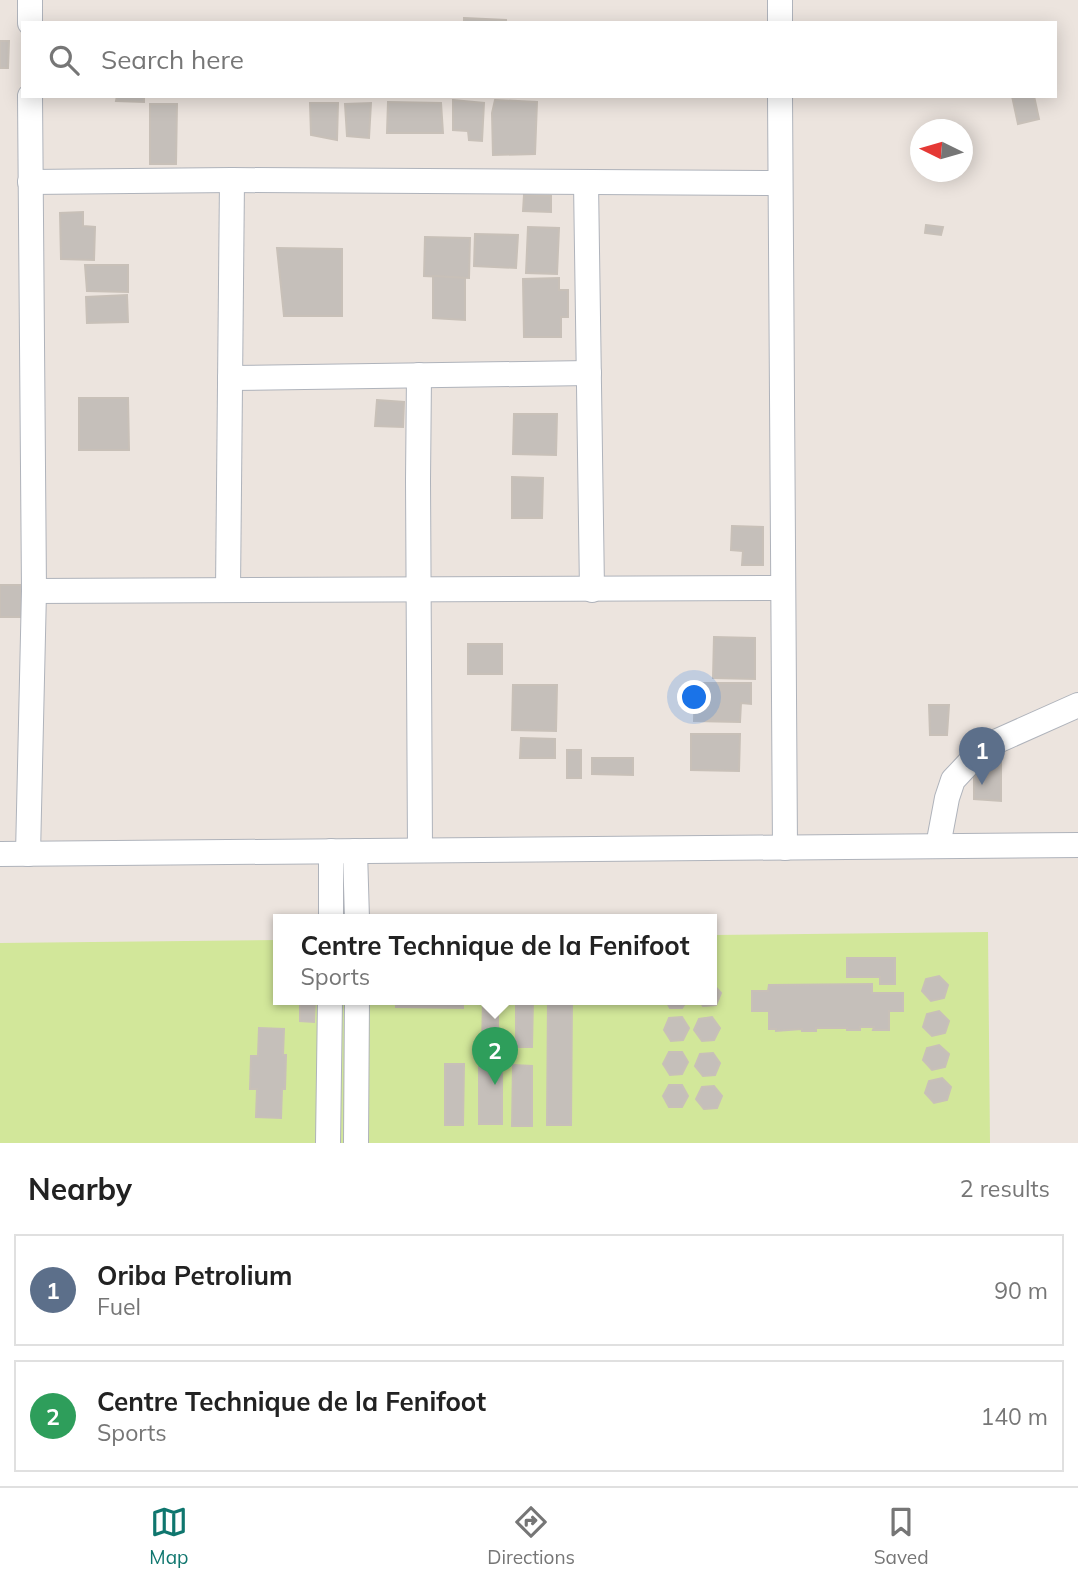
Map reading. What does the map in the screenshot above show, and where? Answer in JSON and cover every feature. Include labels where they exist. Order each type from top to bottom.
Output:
[{"type":"street","points":[[30,0],[30,21]]},
{"type":"street","points":[[780,0],[780,21]]},
{"type":"street","points":[[28,854],[34,590],[30,98]]},
{"type":"street","points":[[780,98],[785,848]]},
{"type":"street","points":[[30,182],[232,180],[780,183]]},
{"type":"street","points":[[228,590],[232,180]]},
{"type":"street","points":[[586,182],[592,590]]},
{"type":"street","points":[[230,378],[589,373]]},
{"type":"street","points":[[419,375],[420,850]]},
{"type":"street","points":[[34,590],[783,589]]},
{"type":"street","points":[[938,846],[953,780],[984,747],[1078,705]]},
{"type":"street","points":[[0,854],[1078,845]]},
{"type":"street","points":[[332,914],[343,851]]},
{"type":"street","points":[[343,851],[356,914]]},
{"type":"street","points":[[328,1143],[330,1005]]},
{"type":"street","points":[[356,1143],[357,1005]]},
{"type":"green space","points":[[988,932],[990,1143],[0,1143],[0,943],[273,940],[273,1005],[717,1005],[717,935]]},
{"type":"building","points":[[464,18],[506,20],[506,21],[464,21]]},
{"type":"building","points":[[0,41],[9,41],[8,68],[0,68]]},
{"type":"building","points":[[117,98],[144,98],[144,102],[116,101]]},
{"type":"building","points":[[1012,98],[1034,98],[1039,119],[1018,124]]},
{"type":"building","points":[[453,100],[484,103],[482,141],[469,140],[468,131],[453,130]]},
{"type":"building","points":[[495,100],[537,102],[535,154],[493,155],[492,113]]},
{"type":"building","points":[[388,102],[441,103],[443,133],[387,133]]},
{"type":"building","points":[[310,103],[338,103],[337,140],[311,135]]},
{"type":"building","points":[[371,103],[369,138],[347,136],[345,104]]},
{"type":"building","points":[[150,104],[177,104],[176,164],[150,164]]},
{"type":"building","points":[[524,195],[551,196],[551,212],[523,211]]},
{"type":"building","points":[[83,212],[83,226],[95,227],[94,260],[61,259],[60,213]]},
{"type":"building","points":[[926,225],[943,227],[941,235],[925,233]]},
{"type":"building","points":[[528,227],[559,228],[557,274],[526,273]]},
{"type":"building","points":[[475,234],[518,235],[516,268],[474,266]]},
{"type":"building","points":[[425,237],[470,238],[469,278],[424,276]]},
{"type":"building","points":[[277,248],[342,249],[342,316],[284,316]]},
{"type":"building","points":[[85,265],[128,265],[128,292],[87,291]]},
{"type":"building","points":[[433,276],[465,278],[465,320],[433,318]]},
{"type":"building","points":[[559,278],[559,290],[568,290],[568,317],[561,317],[561,337],[524,337],[523,279]]},
{"type":"building","points":[[127,295],[128,322],[87,323],[86,297]]},
{"type":"building","points":[[79,398],[128,398],[129,450],[79,450]]},
{"type":"building","points":[[377,400],[404,402],[403,427],[375,426]]},
{"type":"building","points":[[514,414],[557,414],[556,455],[513,454]]},
{"type":"building","points":[[512,477],[543,478],[542,518],[512,518]]},
{"type":"building","points":[[732,526],[763,527],[763,565],[742,565],[743,551],[731,550]]},
{"type":"building","points":[[0,585],[24,585],[24,617],[0,617]]},
{"type":"building","points":[[714,637],[755,638],[755,679],[713,678]]},
{"type":"building","points":[[468,644],[502,644],[502,674],[468,674]]},
{"type":"building","points":[[695,683],[751,683],[751,704],[741,703],[740,722],[694,721]]},
{"type":"building","points":[[513,685],[557,685],[556,731],[512,730]]},
{"type":"building","points":[[929,705],[949,705],[947,735],[930,735]]},
{"type":"building","points":[[691,734],[740,734],[739,771],[691,770]]},
{"type":"building","points":[[521,738],[555,739],[555,758],[520,758]]},
{"type":"building","points":[[567,750],[581,750],[581,778],[567,778]]},
{"type":"building","points":[[592,758],[633,758],[633,775],[592,774]]},
{"type":"building","points":[[974,760],[1001,760],[1001,801],[974,799]]},
{"type":"building","points":[[847,958],[895,958],[895,984],[880,984],[880,977],[847,977]]},
{"type":"building","points":[[939,976],[948,985],[944,998],[931,1001],[922,991],[926,979]]},
{"type":"building","points":[[872,984],[872,993],[903,993],[903,1011],[889,1011],[889,1030],[860,1027],[860,1030],[816,1028],[816,1031],[776,1031],[769,1029],[769,1011],[752,1011],[752,991],[768,991],[769,985]]},
{"type":"building","points":[[300,1005],[315,1005],[314,1022],[300,1021]]},
{"type":"building","points":[[396,1005],[463,1005],[463,1008]]},
{"type":"building","points":[[483,1005],[498,1005],[498,1047],[482,1047]]},
{"type":"building","points":[[516,1005],[533,1005],[532,1047],[516,1047]]},
{"type":"building","points":[[548,1005],[572,1005],[571,1125],[547,1125]]},
{"type":"building","points":[[668,1005],[684,1005],[682,1008],[670,1008]]},
{"type":"building","points":[[939,1011],[949,1021],[945,1033],[932,1036],[923,1027],[927,1014]]},
{"type":"building","points":[[682,1017],[689,1028],[683,1040],[671,1041],[664,1030],[669,1018]]},
{"type":"building","points":[[712,1017],[720,1028],[714,1040],[702,1041],[694,1030],[699,1019]]},
{"type":"building","points":[[259,1028],[284,1029],[285,1089],[282,1089],[281,1118],[256,1117],[257,1089],[250,1089],[251,1056],[258,1056]]},
{"type":"building","points":[[939,1045],[949,1054],[945,1067],[932,1070],[923,1060],[927,1048]]},
{"type":"building","points":[[669,1052],[682,1052],[688,1062],[682,1074],[670,1075],[663,1064]]},
{"type":"building","points":[[713,1053],[720,1063],[715,1075],[703,1076],[695,1066],[700,1054]]},
{"type":"building","points":[[445,1064],[464,1064],[463,1125],[445,1125]]},
{"type":"building","points":[[513,1065],[532,1066],[532,1126],[512,1126]]},
{"type":"building","points":[[479,1067],[502,1067],[502,1124],[479,1124]]},
{"type":"building","points":[[942,1078],[951,1087],[947,1100],[934,1103],[925,1093],[929,1081]]},
{"type":"building","points":[[669,1085],[682,1085],[688,1096],[682,1107],[669,1107],[663,1096]]},
{"type":"building","points":[[714,1086],[722,1096],[717,1108],[704,1109],[696,1099],[702,1087]]},
{"type":"place","name":"Oriba Petrolium","points":[[982,785]]},
{"type":"place","name":"Centre Technique de la Fenifoot","points":[[495,1085]]}]
